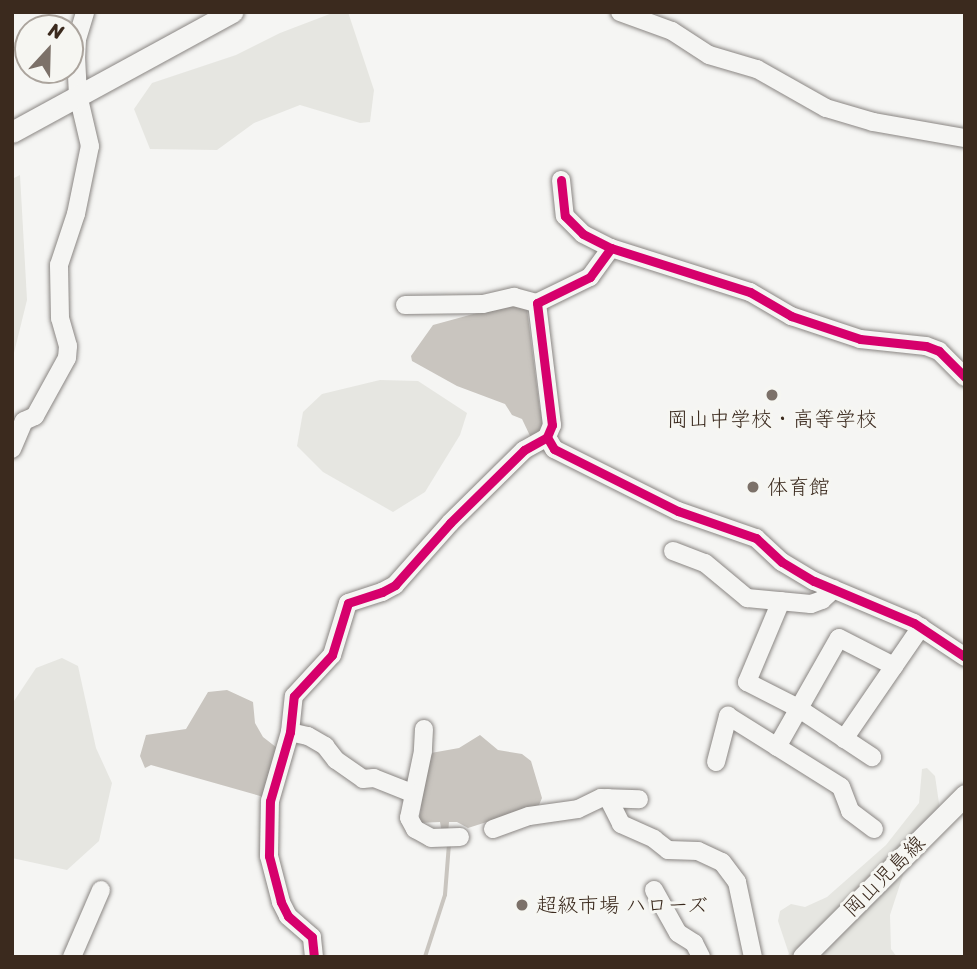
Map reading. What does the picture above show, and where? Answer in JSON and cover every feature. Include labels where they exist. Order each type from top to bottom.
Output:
[{"type":"main road","points":[[12,132],[232,12]]},
{"type":"main road","name":"岡山児島線","points":[[803,957],[965,795]]},
{"type":"street","points":[[12,449],[24,421],[35,416],[67,358],[68,346],[60,318],[59,265],[76,214],[90,146],[78,95],[76,38],[85,12]]},
{"type":"street","points":[[621,12],[672,31],[709,55],[757,69],[826,108],[873,122],[965,138]]},
{"type":"street","points":[[561,180],[565,216],[583,234],[611,248],[750,292],[791,316],[860,339],[926,346],[939,351],[965,377]]},
{"type":"street","points":[[405,306],[483,304],[514,297],[537,303],[590,277],[611,248]]},
{"type":"street","points":[[314,957],[312,937],[288,916],[281,902],[269,856],[270,801],[290,732],[295,696],[332,655],[348,603],[382,592],[395,584],[450,523],[524,450],[547,437],[552,425],[537,303]]},
{"type":"street","points":[[547,437],[554,449],[644,495],[678,511],[756,538],[782,562],[834,589],[921,627],[965,657]]},
{"type":"street","points":[[673,551],[705,563],[747,598],[811,604],[822,600],[834,589]]},
{"type":"street","points":[[781,601],[747,682],[798,708],[872,757]]},
{"type":"street","points":[[845,739],[921,627]]},
{"type":"street","points":[[777,747],[839,638],[894,666]]},
{"type":"street","points":[[716,762],[728,716],[841,787],[850,811],[874,829]]},
{"type":"street","points":[[424,729],[423,751],[412,793],[409,818],[415,829],[431,838],[452,837]]},
{"type":"street","points":[[290,732],[308,736],[324,746],[337,760],[363,779],[374,778],[412,793]]},
{"type":"street","points":[[608,797],[621,824],[654,839],[668,850],[698,851],[722,862],[741,892],[753,957]]},
{"type":"street","points":[[493,828],[530,816],[578,809],[608,797],[639,799]]},
{"type":"street","points":[[72,957],[101,890]]},
{"type":"street","points":[[654,890],[678,933],[694,943],[701,957]]},
{"type":"shaded area","points":[[335,12],[348,12],[374,90],[370,122],[360,123],[300,105],[254,123],[217,150],[150,149],[134,109],[152,83],[236,55],[280,33]]},
{"type":"shaded area","points":[[20,175],[27,300],[12,361],[12,179]]},
{"type":"shaded area","points":[[514,303],[527,309],[540,410],[544,410],[548,425],[532,440],[522,419],[512,415],[505,404],[457,386],[412,361],[411,356],[433,325]]},
{"type":"shaded area","points":[[380,380],[418,381],[467,413],[460,435],[425,492],[393,512],[323,472],[297,446],[303,412],[322,394]]},
{"type":"shaded area","points":[[62,658],[78,666],[96,748],[112,783],[99,841],[67,870],[12,858],[12,704],[36,668]]},
{"type":"shaded area","points":[[227,690],[253,702],[255,723],[263,737],[281,751],[267,798],[151,765],[145,768],[140,756],[146,735],[186,729],[208,692]]},
{"type":"shaded area","points":[[480,735],[498,750],[522,754],[531,761],[542,798],[539,805],[468,828],[457,822],[449,822],[448,833],[442,834],[440,822],[419,823],[424,780],[431,753],[459,748]]},
{"type":"shaded area","points":[[927,768],[935,776],[940,810],[791,957],[786,957],[789,954],[778,921],[780,911],[791,904],[805,907],[827,897],[886,845],[919,803],[922,769]]},
{"type":"shaded area","points":[[907,863],[890,915],[891,949],[897,957],[816,957]]},
{"type":"waterway","points":[[425,957],[445,895],[449,844]]},
{"type":"cycle path","points":[[561,180],[565,216],[583,234],[611,248],[750,292],[791,316],[860,339],[926,346],[939,351],[965,377]]},
{"type":"cycle path","points":[[611,248],[590,277],[537,303],[552,425],[547,437],[554,449],[678,511],[756,538],[782,562],[814,581],[914,623],[965,657]]},
{"type":"cycle path","points":[[314,957],[312,937],[288,916],[281,902],[269,856],[270,801],[290,732],[294,696],[332,655],[348,603],[395,585],[450,523],[524,450],[547,437]]},
{"type":"place","name":"岡山中学校・高等学校","points":[[772,395]]},
{"type":"place","name":"体育館","points":[[753,487]]},
{"type":"place","name":"超級市場 ハローズ","points":[[522,905]]}]
